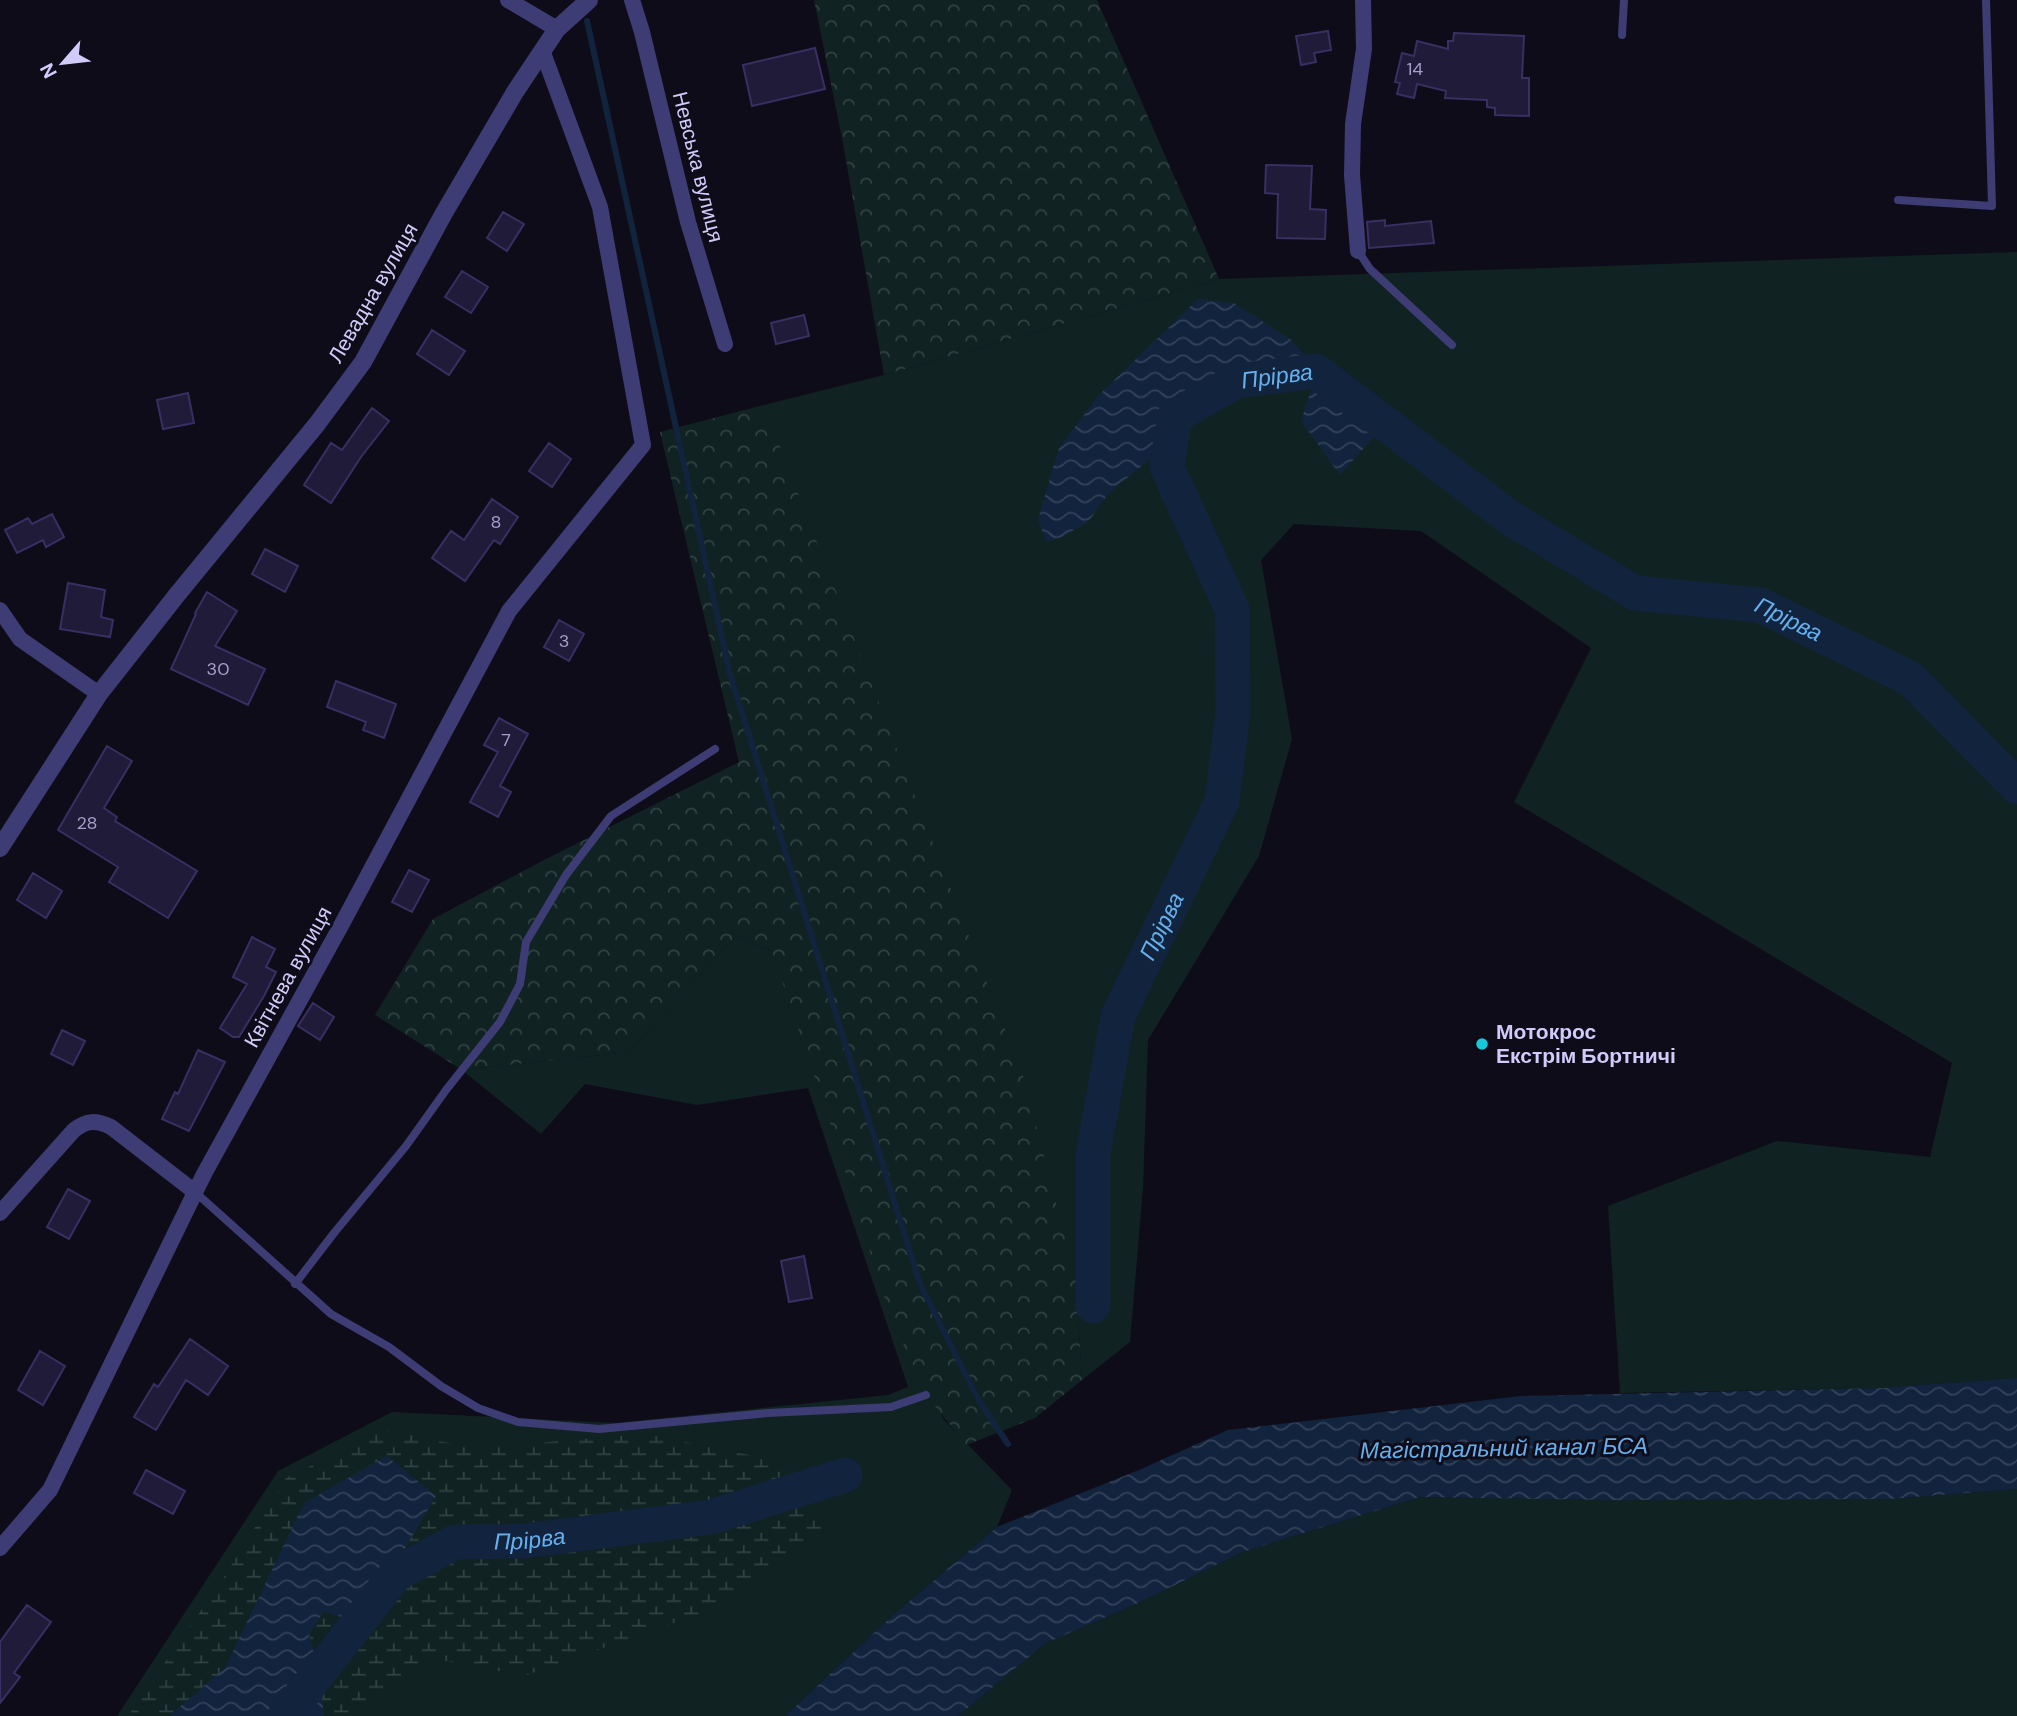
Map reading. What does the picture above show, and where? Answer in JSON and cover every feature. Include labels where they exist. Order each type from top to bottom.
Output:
[{"type":"street","points":[[508,0],[557,29]]},
{"type":"street","name":"Левадна вулиця","points":[[0,848],[99,694],[317,424],[363,362],[444,213],[515,92],[557,29],[589,0]]},
{"type":"street","name":"Невська вулиця","points":[[632,0],[688,222],[725,344]]},
{"type":"street","points":[[1359,251],[1352,162],[1353,124],[1364,49],[1363,0]]},
{"type":"street","name":"Квітнева вулиця","points":[[0,1548],[50,1489],[195,1192],[509,611],[643,444],[600,207],[542,50]]},
{"type":"street","points":[[0,610],[20,639],[99,694]]},
{"type":"street","points":[[0,1213],[74,1130],[83,1123],[98,1121],[111,1127],[195,1192]]},
{"type":"lane","points":[[1622,36],[1624,0]]},
{"type":"lane","points":[[1898,200],[1992,206],[1986,0]]},
{"type":"lane","points":[[1359,251],[1370,269],[1452,345]]},
{"type":"lane","points":[[295,1284],[406,1146],[499,1022],[520,984],[526,942],[566,875],[611,816],[715,749]]},
{"type":"lane","points":[[195,1192],[331,1314],[389,1347],[441,1387],[478,1408],[518,1422],[599,1429],[768,1413],[891,1407],[926,1395]]},
{"type":"green space","points":[[814,0],[1097,0],[1219,279],[884,375],[842,138]]},
{"type":"green space","points":[[2017,252],[2017,1378],[1880,1388],[1620,1393],[1608,1206],[1777,1141],[1930,1157],[1952,1063],[1514,802],[1591,648],[1421,531],[1294,524],[1261,560],[1292,739],[1259,856],[1148,1040],[1143,1188],[1130,1342],[1082,1380],[1076,1279],[764,405],[884,375],[1219,279]]},
{"type":"green space","points":[[764,405],[1023,1076],[1076,1279],[1082,1380],[1035,1418],[966,1445],[926,1395],[889,1312],[833,1132],[772,951],[736,936],[628,1052],[462,1070],[375,1015],[433,919],[739,762],[660,432]]},
{"type":"green space","points":[[736,936],[772,951],[943,1419],[1012,1490],[997,1527],[892,1616],[785,1716],[117,1716],[278,1471],[392,1412],[616,1423],[888,1395],[908,1387],[808,1088],[697,1105],[585,1084],[541,1134],[462,1070],[628,1052]]},
{"type":"green space","points":[[385,1430],[474,1448],[645,1434],[784,1462],[823,1530],[699,1614],[524,1676],[425,1657],[360,1716],[128,1716],[222,1580],[286,1478]]},
{"type":"green space","points":[[2017,1489],[2017,1716],[958,1716],[1046,1643],[1132,1606],[1243,1552],[1420,1497],[1611,1500],[1890,1499]]},
{"type":"water","points":[[1198,299],[1234,303],[1290,339],[1307,358],[1353,379],[1360,412],[1379,431],[1340,475],[1301,421],[1311,390],[1286,366],[1255,370],[1211,388],[1185,430],[1108,494],[1089,521],[1062,537],[1046,542],[1038,519],[1059,448],[1099,395]]},
{"type":"water","name":"Магістральний канал БСА","points":[[2017,1378],[2017,1489],[1890,1499],[1611,1500],[1420,1497],[1243,1552],[1132,1606],[1046,1643],[958,1716],[785,1716],[892,1616],[997,1527],[1139,1470],[1228,1430],[1521,1396],[1880,1388]]},
{"type":"water","points":[[387,1456],[436,1496],[360,1624],[324,1611],[309,1634],[318,1668],[324,1716],[169,1716],[225,1668],[304,1503]]},
{"type":"building","points":[[1328,31],[1331,50],[1314,53],[1316,62],[1301,65],[1296,36]]},
{"type":"building","points":[[1454,33],[1524,36],[1522,78],[1529,78],[1529,116],[1495,115],[1495,108],[1487,107],[1487,100],[1445,98],[1446,91],[1417,84],[1414,98],[1397,94],[1400,83],[1395,82],[1402,53],[1414,56],[1417,41],[1448,49],[1448,41],[1453,41]]},
{"type":"building","points":[[815,48],[825,89],[752,106],[743,65]]},
{"type":"building","points":[[1266,165],[1312,166],[1310,209],[1326,210],[1325,239],[1277,238],[1278,194],[1265,193]]},
{"type":"building","points":[[503,212],[524,224],[507,251],[487,238]]},
{"type":"building","points":[[1385,220],[1385,226],[1431,221],[1434,243],[1369,248],[1367,222]]},
{"type":"building","points":[[462,271],[488,287],[471,313],[445,297]]},
{"type":"building","points":[[804,315],[809,336],[776,344],[771,323]]},
{"type":"building","points":[[432,330],[465,351],[449,375],[417,354]]},
{"type":"building","points":[[188,393],[194,423],[163,429],[157,400]]},
{"type":"building","points":[[372,408],[389,421],[331,503],[304,485],[331,443],[342,450]]},
{"type":"building","points":[[549,443],[571,459],[552,487],[529,471]]},
{"type":"building","points":[[492,499],[518,517],[500,544],[494,540],[465,581],[432,558],[451,531],[464,540]]},
{"type":"building","points":[[52,514],[64,537],[46,547],[43,540],[17,553],[5,530],[28,518],[32,524]]},
{"type":"building","points":[[265,549],[298,566],[285,592],[252,574]]},
{"type":"building","points":[[68,583],[105,590],[101,617],[113,620],[110,637],[60,629]]},
{"type":"building","points":[[207,592],[237,611],[215,646],[265,669],[248,705],[171,669]]},
{"type":"building","points":[[559,620],[584,634],[569,661],[544,647]]},
{"type":"building","points":[[336,681],[396,704],[384,738],[363,730],[366,722],[327,707]]},
{"type":"building","points":[[499,718],[528,734],[500,786],[511,792],[498,817],[470,802],[498,752],[484,745]]},
{"type":"building","points":[[107,746],[132,761],[104,808],[117,817],[115,821],[197,871],[168,918],[109,882],[118,867],[58,830]]},
{"type":"building","points":[[409,870],[429,880],[412,912],[392,902]]},
{"type":"building","points":[[33,873],[62,891],[46,918],[17,900]]},
{"type":"building","points":[[252,937],[275,949],[266,967],[276,972],[239,1037],[233,1037],[220,1028],[247,984],[233,977]]},
{"type":"building","points":[[313,1003],[334,1017],[320,1040],[298,1026]]},
{"type":"building","points":[[62,1030],[85,1041],[73,1065],[51,1054]]},
{"type":"building","points":[[198,1050],[225,1062],[189,1131],[162,1119],[175,1092],[178,1094]]},
{"type":"building","points":[[68,1189],[90,1201],[69,1239],[47,1227]]},
{"type":"building","points":[[804,1256],[812,1298],[789,1302],[781,1261]]},
{"type":"building","points":[[190,1339],[228,1366],[208,1395],[186,1380],[156,1430],[134,1417],[154,1384],[158,1387]]},
{"type":"building","points":[[40,1351],[65,1366],[43,1405],[18,1390]]},
{"type":"building","points":[[146,1470],[185,1491],[173,1514],[134,1493]]},
{"type":"building","points":[[27,1605],[51,1622],[14,1673],[20,1677],[0,1703],[0,1642]]},
{"type":"waterway","points":[[587,21],[730,674],[920,1284],[979,1401],[1008,1444]]},
{"type":"waterway","name":"Прірва","points":[[1093,1306],[1093,1154],[1118,1016],[1222,801],[1233,712],[1232,609],[1167,467],[1175,416],[1237,381],[1316,371],[1510,518],[1635,593],[1760,605],[1911,679],[2017,787]]},
{"type":"waterway","name":"Прірва","points":[[285,1716],[396,1574],[455,1542],[524,1541],[711,1517],[845,1475]]},
{"type":"place","name":"Мотокрос Екстрім Бортничі","points":[[1482,1044]]}]
